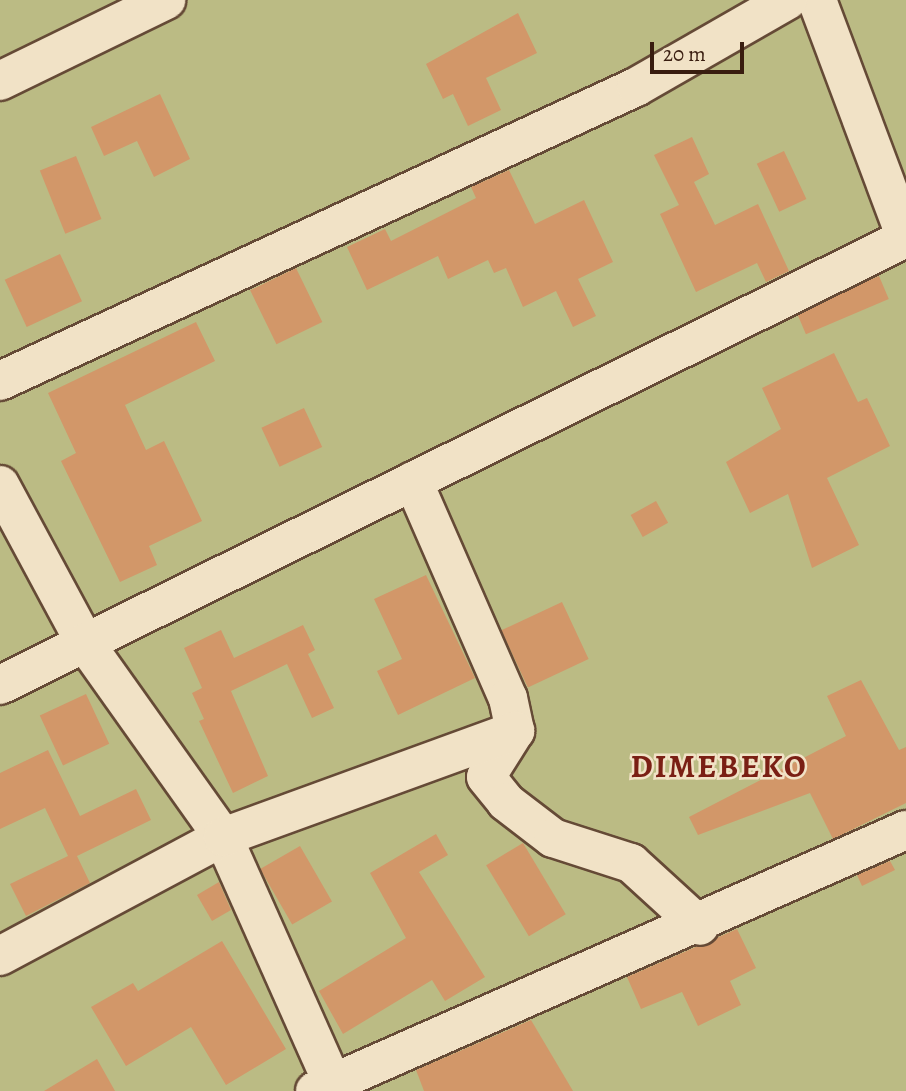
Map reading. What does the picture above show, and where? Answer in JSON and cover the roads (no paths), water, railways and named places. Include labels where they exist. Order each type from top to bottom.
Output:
[{"type":"street","points":[[0,81],[166,0]]},
{"type":"street","points":[[0,381],[636,87],[788,0]]},
{"type":"street","points":[[0,685],[906,238],[817,0]]},
{"type":"street","points":[[413,481],[508,698],[515,730],[485,777],[506,802],[553,838],[631,863],[700,926]]},
{"type":"street","points":[[0,485],[85,643],[223,837],[328,1088],[700,926],[906,830]]},
{"type":"street","points":[[0,956],[223,837],[515,730]]},
{"type":"district","name":"DIMEBEKO","points":[[719,766]]}]
